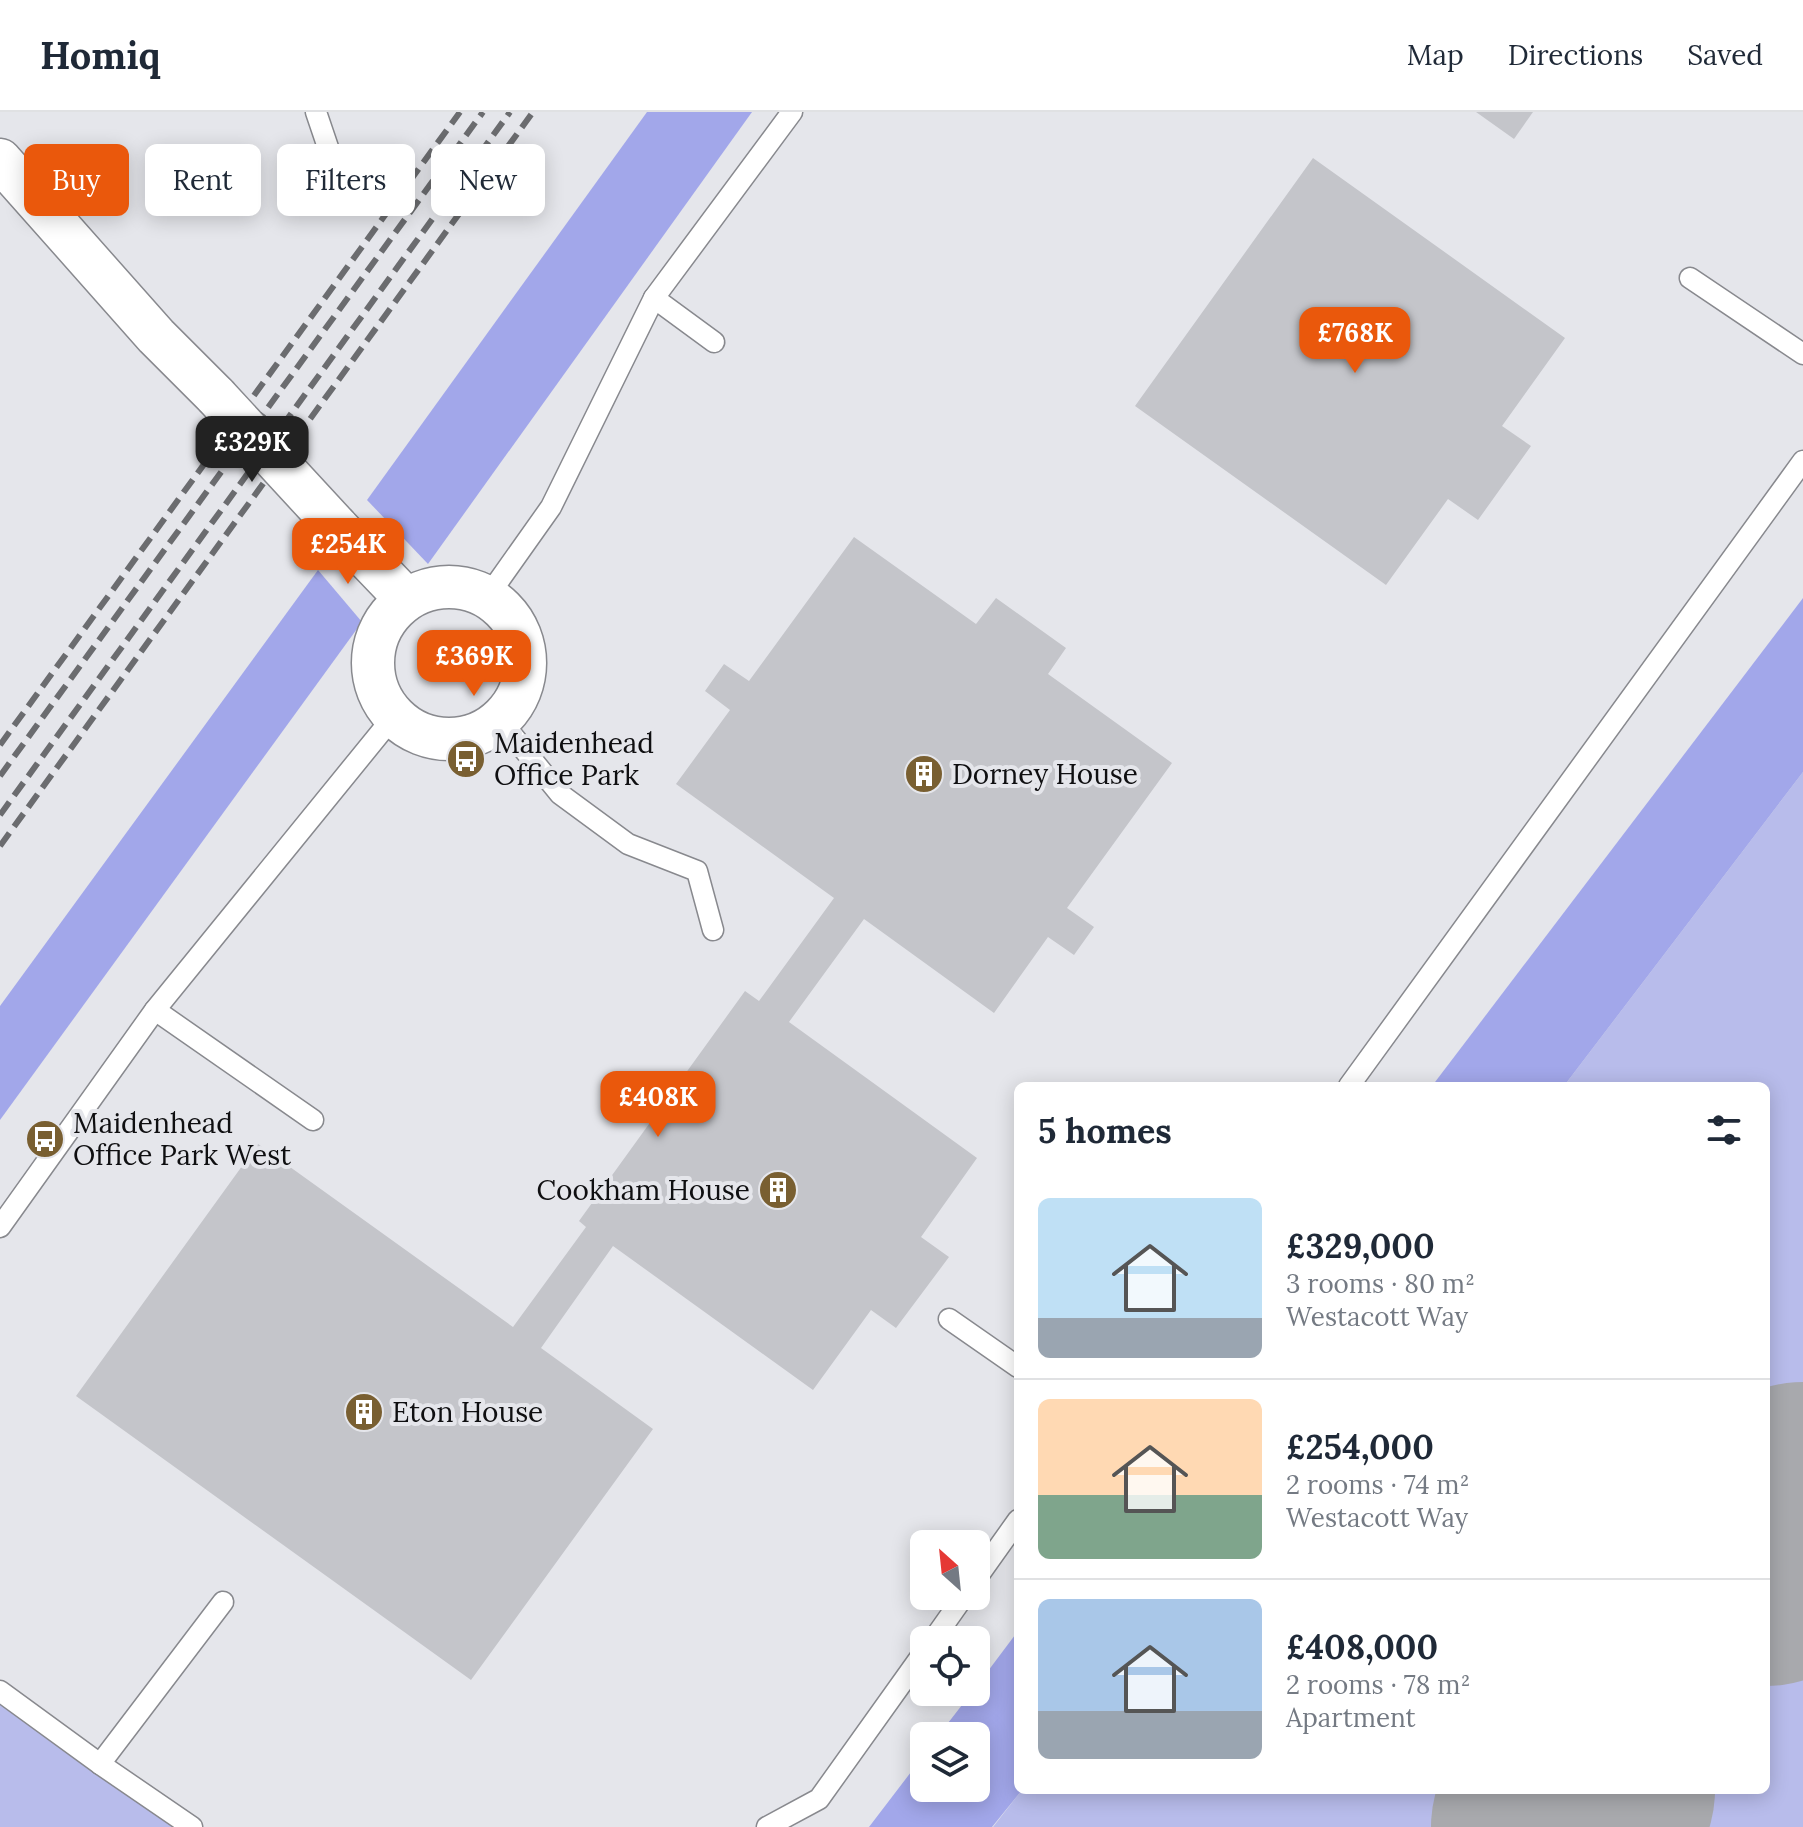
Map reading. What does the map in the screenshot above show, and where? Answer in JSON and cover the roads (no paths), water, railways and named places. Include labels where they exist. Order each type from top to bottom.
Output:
[{"type":"street","points":[[0,160],[156,336],[406,599]]},
{"type":"street","points":[[461,587],[488,596],[507,612],[520,632],[526,656],[520,691],[500,720],[480,733],[457,739],[434,738],[412,730],[394,716],[381,698],[374,677],[373,655],[378,633],[390,614],[406,599],[433,588],[461,587]]},
{"type":"lane","points":[[316,112],[327,144]]},
{"type":"lane","points":[[488,596],[551,507],[654,298],[792,112]]},
{"type":"lane","points":[[1690,278],[1803,354]]},
{"type":"lane","points":[[654,298],[714,342]]},
{"type":"lane","points":[[1352,1082],[1803,461]]},
{"type":"lane","points":[[0,1227],[155,1010],[394,716]]},
{"type":"lane","points":[[500,720],[560,794],[628,844],[697,871],[713,930]]},
{"type":"lane","points":[[155,1010],[313,1120]]},
{"type":"lane","points":[[949,1319],[1014,1364]]},
{"type":"lane","points":[[990,1559],[1014,1526]]},
{"type":"lane","points":[[100,1764],[223,1602]]},
{"type":"lane","points":[[767,1827],[819,1799],[910,1672]]},
{"type":"lane","points":[[0,1691],[192,1827]]},
{"type":"railway","points":[[0,745],[460,112]]},
{"type":"railway","points":[[0,776],[483,112]]},
{"type":"railway","points":[[0,815],[510,112]]},
{"type":"railway","points":[[0,846],[533,112]]},
{"type":"place","name":"Maidenhead Office Park","points":[[466,759]]},
{"type":"place","name":"Dorney House","points":[[924,774]]},
{"type":"place","name":"Maidenhead Office Park West","points":[[45,1139]]},
{"type":"place","name":"Cookham House","points":[[778,1190]]},
{"type":"place","name":"Eton House","points":[[364,1412]]}]
